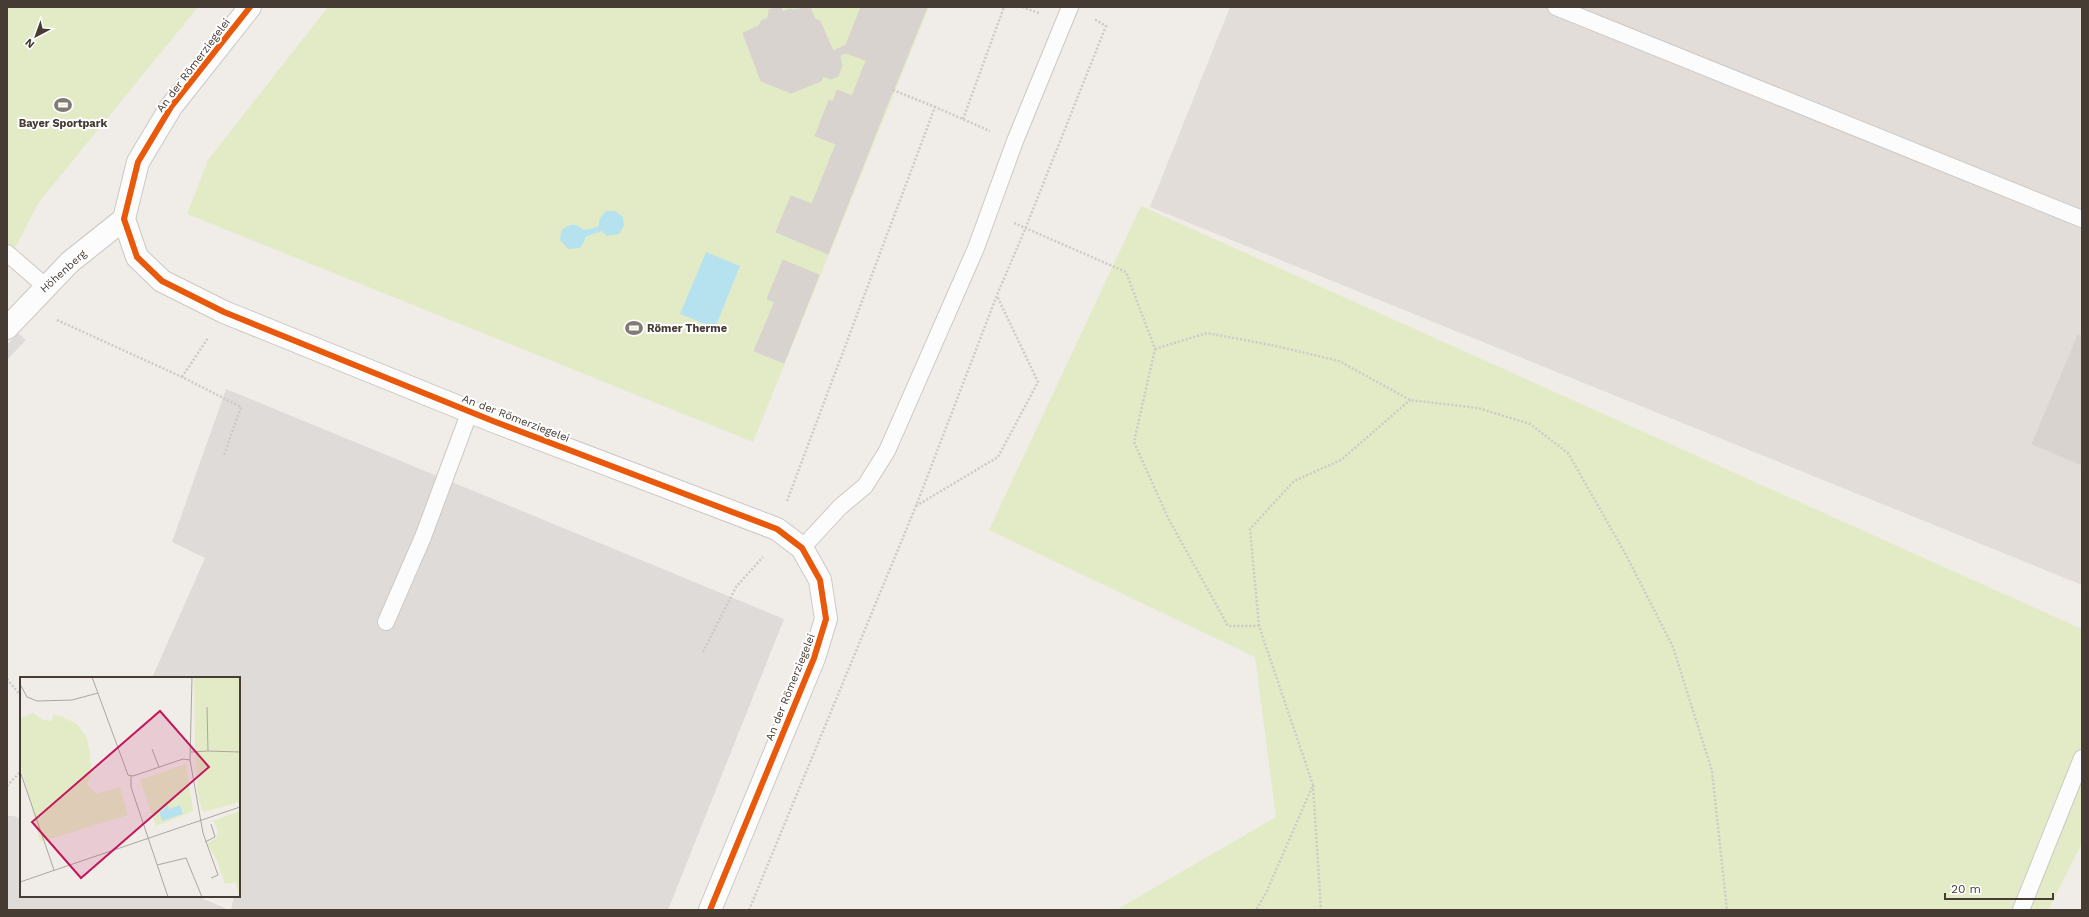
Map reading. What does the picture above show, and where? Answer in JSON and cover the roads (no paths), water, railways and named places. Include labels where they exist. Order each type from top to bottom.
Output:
[{"type":"street","name":"An der Römerziegelei","points":[[250,7],[171,107],[138,162],[124,219],[137,257],[162,281],[224,312],[470,411],[777,529],[802,548],[820,580],[826,619],[814,658],[710,910]]},
{"type":"street","name":"Höhenberg","points":[[7,328],[45,286],[70,262],[124,219]]},
{"type":"lane","points":[[802,548],[840,507],[865,486],[887,451],[989,214],[1015,141],[1070,7]]},
{"type":"lane","points":[[1556,7],[2082,219]]},
{"type":"lane","points":[[7,253],[45,286]]},
{"type":"lane","points":[[386,622],[423,537],[470,411]]},
{"type":"lane","points":[[2021,910],[2082,758]]},
{"type":"water","points":[[606,211],[615,211],[623,217],[624,226],[619,234],[607,236],[602,231],[585,237],[585,240],[580,248],[568,249],[560,240],[561,231],[567,226],[575,225],[584,230],[598,227],[600,218]]},
{"type":"water","points":[[706,252],[740,266],[715,328],[680,314]]},
{"type":"place","name":"Bayer Sportpark","points":[[63,105]]},
{"type":"place","name":"Römer Therme","points":[[634,328]]}]
